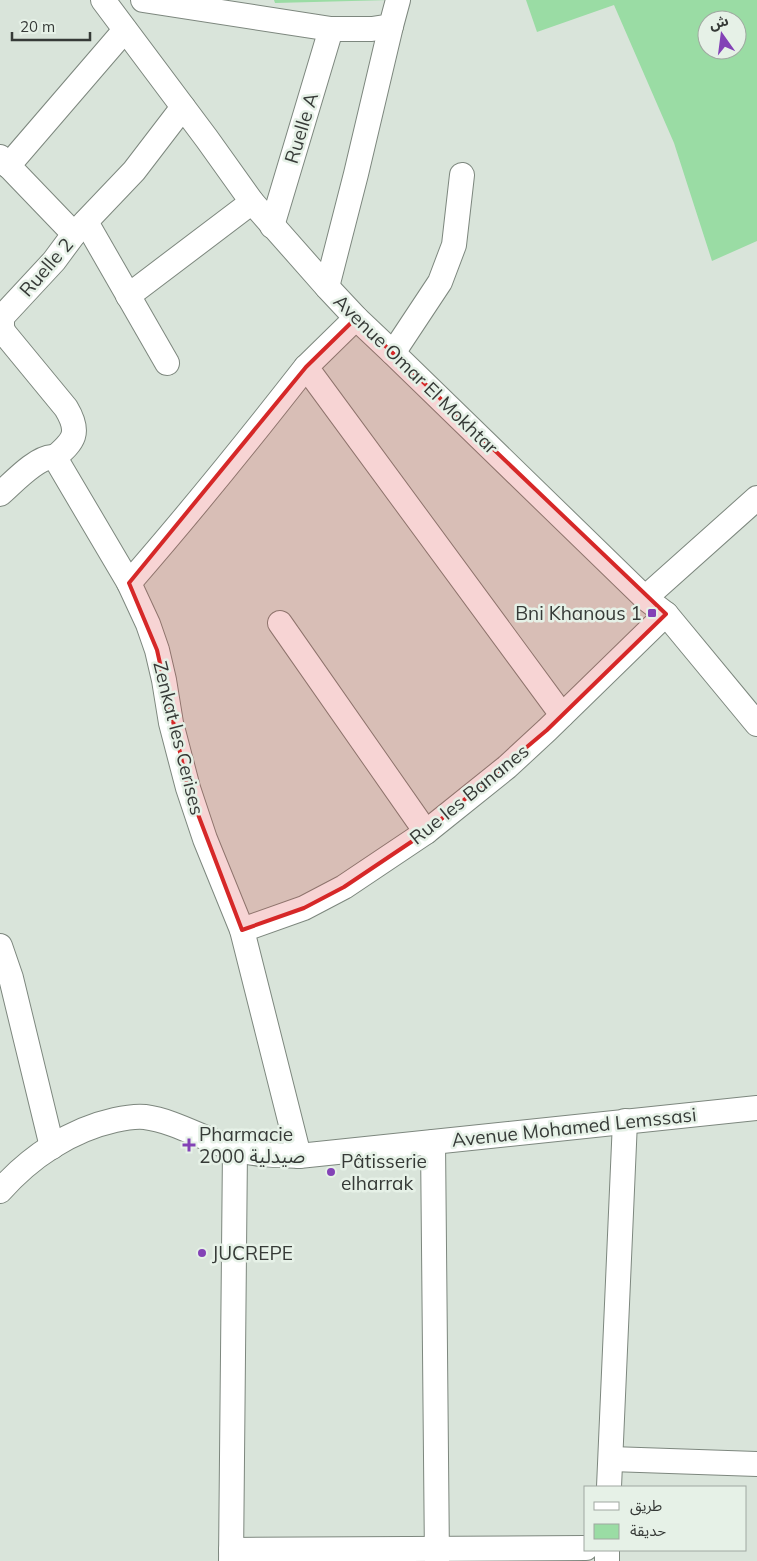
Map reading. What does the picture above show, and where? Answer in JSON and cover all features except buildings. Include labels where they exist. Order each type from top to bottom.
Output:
[{"type":"street","name":"Avenue Omar El Mokhtar","points":[[102,0],[252,202],[327,287],[356,318],[646,598],[666,614],[757,724]]},
{"type":"street","points":[[143,0],[331,29],[372,29],[391,26]]},
{"type":"street","points":[[327,287],[398,0]]},
{"type":"street","name":"Ruelle A","points":[[272,226],[331,29]]},
{"type":"street","points":[[125,30],[5,170],[80,228],[128,296],[167,363]]},
{"type":"street","name":"Ruelle 2","points":[[54,458],[73,440],[74,430],[72,421],[66,408],[5,334],[1,321],[5,312],[134,171],[183,107]]},
{"type":"street","points":[[393,353],[440,282],[454,245],[462,175]]},
{"type":"street","points":[[128,296],[252,202]]},
{"type":"street","points":[[129,583],[180,525],[306,367],[356,318]]},
{"type":"street","points":[[306,367],[562,715]]},
{"type":"street","points":[[0,494],[34,464],[47,457],[54,458]]},
{"type":"street","name":"Zenkat les Cerises","points":[[54,458],[63,469],[129,583],[148,624],[157,650],[171,723],[188,788],[205,839],[242,930],[299,1156]]},
{"type":"street","points":[[646,598],[757,498]]},
{"type":"street","name":"Rue les Bananes","points":[[242,930],[304,908],[344,887],[426,832],[507,767],[666,614]]},
{"type":"street","points":[[280,623],[426,832]]},
{"type":"street","points":[[0,946],[16,998],[52,1147]]},
{"type":"street","name":"Avenue Mohamed Lemssasi","points":[[0,1191],[27,1165],[66,1137],[100,1123],[124,1118],[144,1117],[161,1121],[236,1149],[263,1154],[299,1156],[757,1108]]},
{"type":"street","points":[[609,1486],[625,1121]]},
{"type":"street","points":[[433,1142],[437,1555]]},
{"type":"street","points":[[236,1149],[231,1556],[437,1555],[584,1548]]},
{"type":"street","points":[[611,1459],[757,1464]]},
{"type":"highlighted area","points":[[356,318],[666,614],[547,730],[426,832],[344,887],[304,908],[242,930],[188,788],[157,650],[129,583],[306,367]]},
{"type":"green space","points":[[274,0],[390,0],[275,3]]},
{"type":"green space","points":[[526,0],[757,0],[757,241],[712,261],[674,143],[614,5],[537,32]]},
{"type":"place","name":"Bni Khanous 1","points":[[652,613]]},
{"type":"place","name":"Pharmacie 2000 صيدلية","points":[[189,1145]]},
{"type":"place","name":"Pâtisserie elharrak","points":[[331,1172]]},
{"type":"place","name":"JUCREPE","points":[[202,1253]]}]
